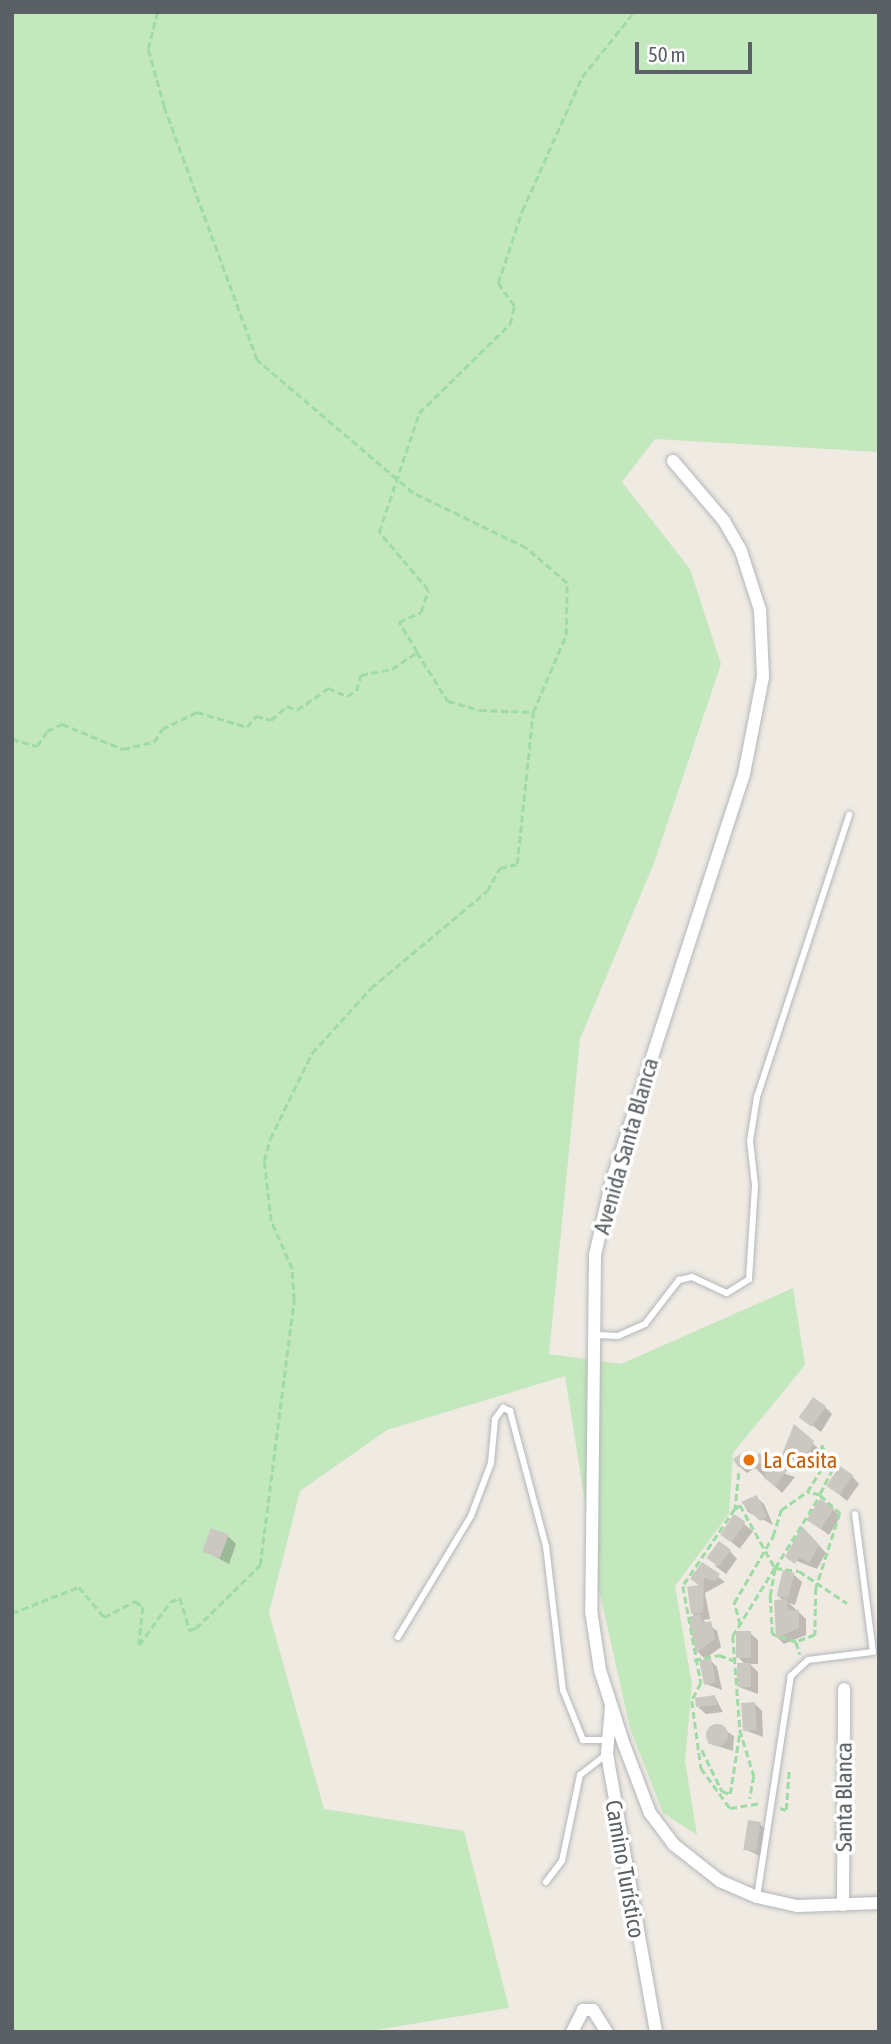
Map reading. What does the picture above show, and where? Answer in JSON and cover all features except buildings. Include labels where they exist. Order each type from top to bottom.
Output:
[{"type":"street","name":"Avenida Santa Blanca","points":[[673,461],[741,551],[760,610],[763,677],[744,774],[611,1184],[595,1255],[597,1335],[589,1545],[591,1610],[611,1707],[661,1829],[703,1870],[757,1897],[797,1906],[879,1903]]},
{"type":"street","name":"Santa Blanca","points":[[843,1905],[844,1689]]},
{"type":"street","name":"Camino Turístico","points":[[611,1707],[605,1740],[656,2032]]},
{"type":"street","points":[[572,2032],[583,2010],[593,2010],[607,2032]]},
{"type":"lane","points":[[597,1335],[618,1336],[645,1324],[679,1280],[692,1277],[727,1293],[749,1279],[755,1185],[750,1141],[757,1097],[849,815]]},
{"type":"lane","points":[[398,1637],[471,1516],[491,1463],[495,1419],[503,1408],[510,1411],[546,1546],[563,1690],[583,1740],[605,1740]]},
{"type":"lane","points":[[757,1897],[791,1676],[802,1663],[873,1652],[855,1514]]},
{"type":"lane","points":[[546,1882],[562,1861],[580,1775],[607,1754]]},
{"type":"path","points":[[12,1613],[79,1587],[104,1617],[135,1601],[144,1607],[139,1645],[170,1602],[180,1598],[190,1630],[196,1628],[260,1565],[294,1300],[292,1269],[271,1221],[264,1161],[270,1139],[312,1054],[371,988],[487,891],[500,868],[517,864],[533,712],[566,635],[566,583],[526,548],[399,483],[257,360],[164,107],[148,49],[157,12]]},
{"type":"path","points":[[533,712],[480,710],[448,701],[399,622],[421,612],[428,590],[379,532],[399,483],[419,413],[510,324],[514,306],[498,283],[522,211],[582,77],[634,12]]},
{"type":"path","points":[[12,739],[37,746],[47,731],[62,724],[90,740],[130,748],[154,742],[162,729],[197,712],[247,727],[256,716],[271,720],[287,706],[298,710],[328,688],[346,696],[356,691],[361,675],[392,668],[417,652]]},
{"type":"path","points":[[740,1625],[734,1603],[781,1510],[807,1492],[824,1462],[822,1445],[833,1469],[820,1495],[740,1625],[733,1660],[740,1730],[754,1776],[750,1801]]},
{"type":"path","points":[[735,1509],[739,1473]]},
{"type":"path","points":[[740,1730],[730,1794],[722,1791],[702,1750],[692,1701],[701,1683],[694,1660],[683,1587],[740,1505],[775,1568],[772,1634],[796,1643],[815,1635],[816,1588],[840,1513],[820,1495],[807,1492]]},
{"type":"path","points":[[775,1568],[799,1571],[816,1588],[847,1603]]},
{"type":"path","points":[[796,1643],[802,1663]]},
{"type":"path","points":[[694,1660],[719,1655],[733,1660]]},
{"type":"path","points":[[702,1750],[701,1768],[716,1797],[730,1808],[750,1801],[786,1810],[792,1771],[786,1769],[788,1757]]},
{"type":"green space","points":[[12,12],[879,12],[879,452],[655,439],[622,482],[690,569],[721,664],[654,863],[580,1039],[549,1354],[621,1364],[793,1288],[805,1365],[733,1453],[729,1514],[675,1586],[692,1685],[685,1761],[697,1835],[663,1813],[630,1728],[599,1590],[565,1376],[387,1430],[300,1491],[269,1613],[324,1809],[464,1831],[509,2008],[364,2032],[12,2032]]},
{"type":"place","name":"La Casita","points":[[749,1460]]}]
